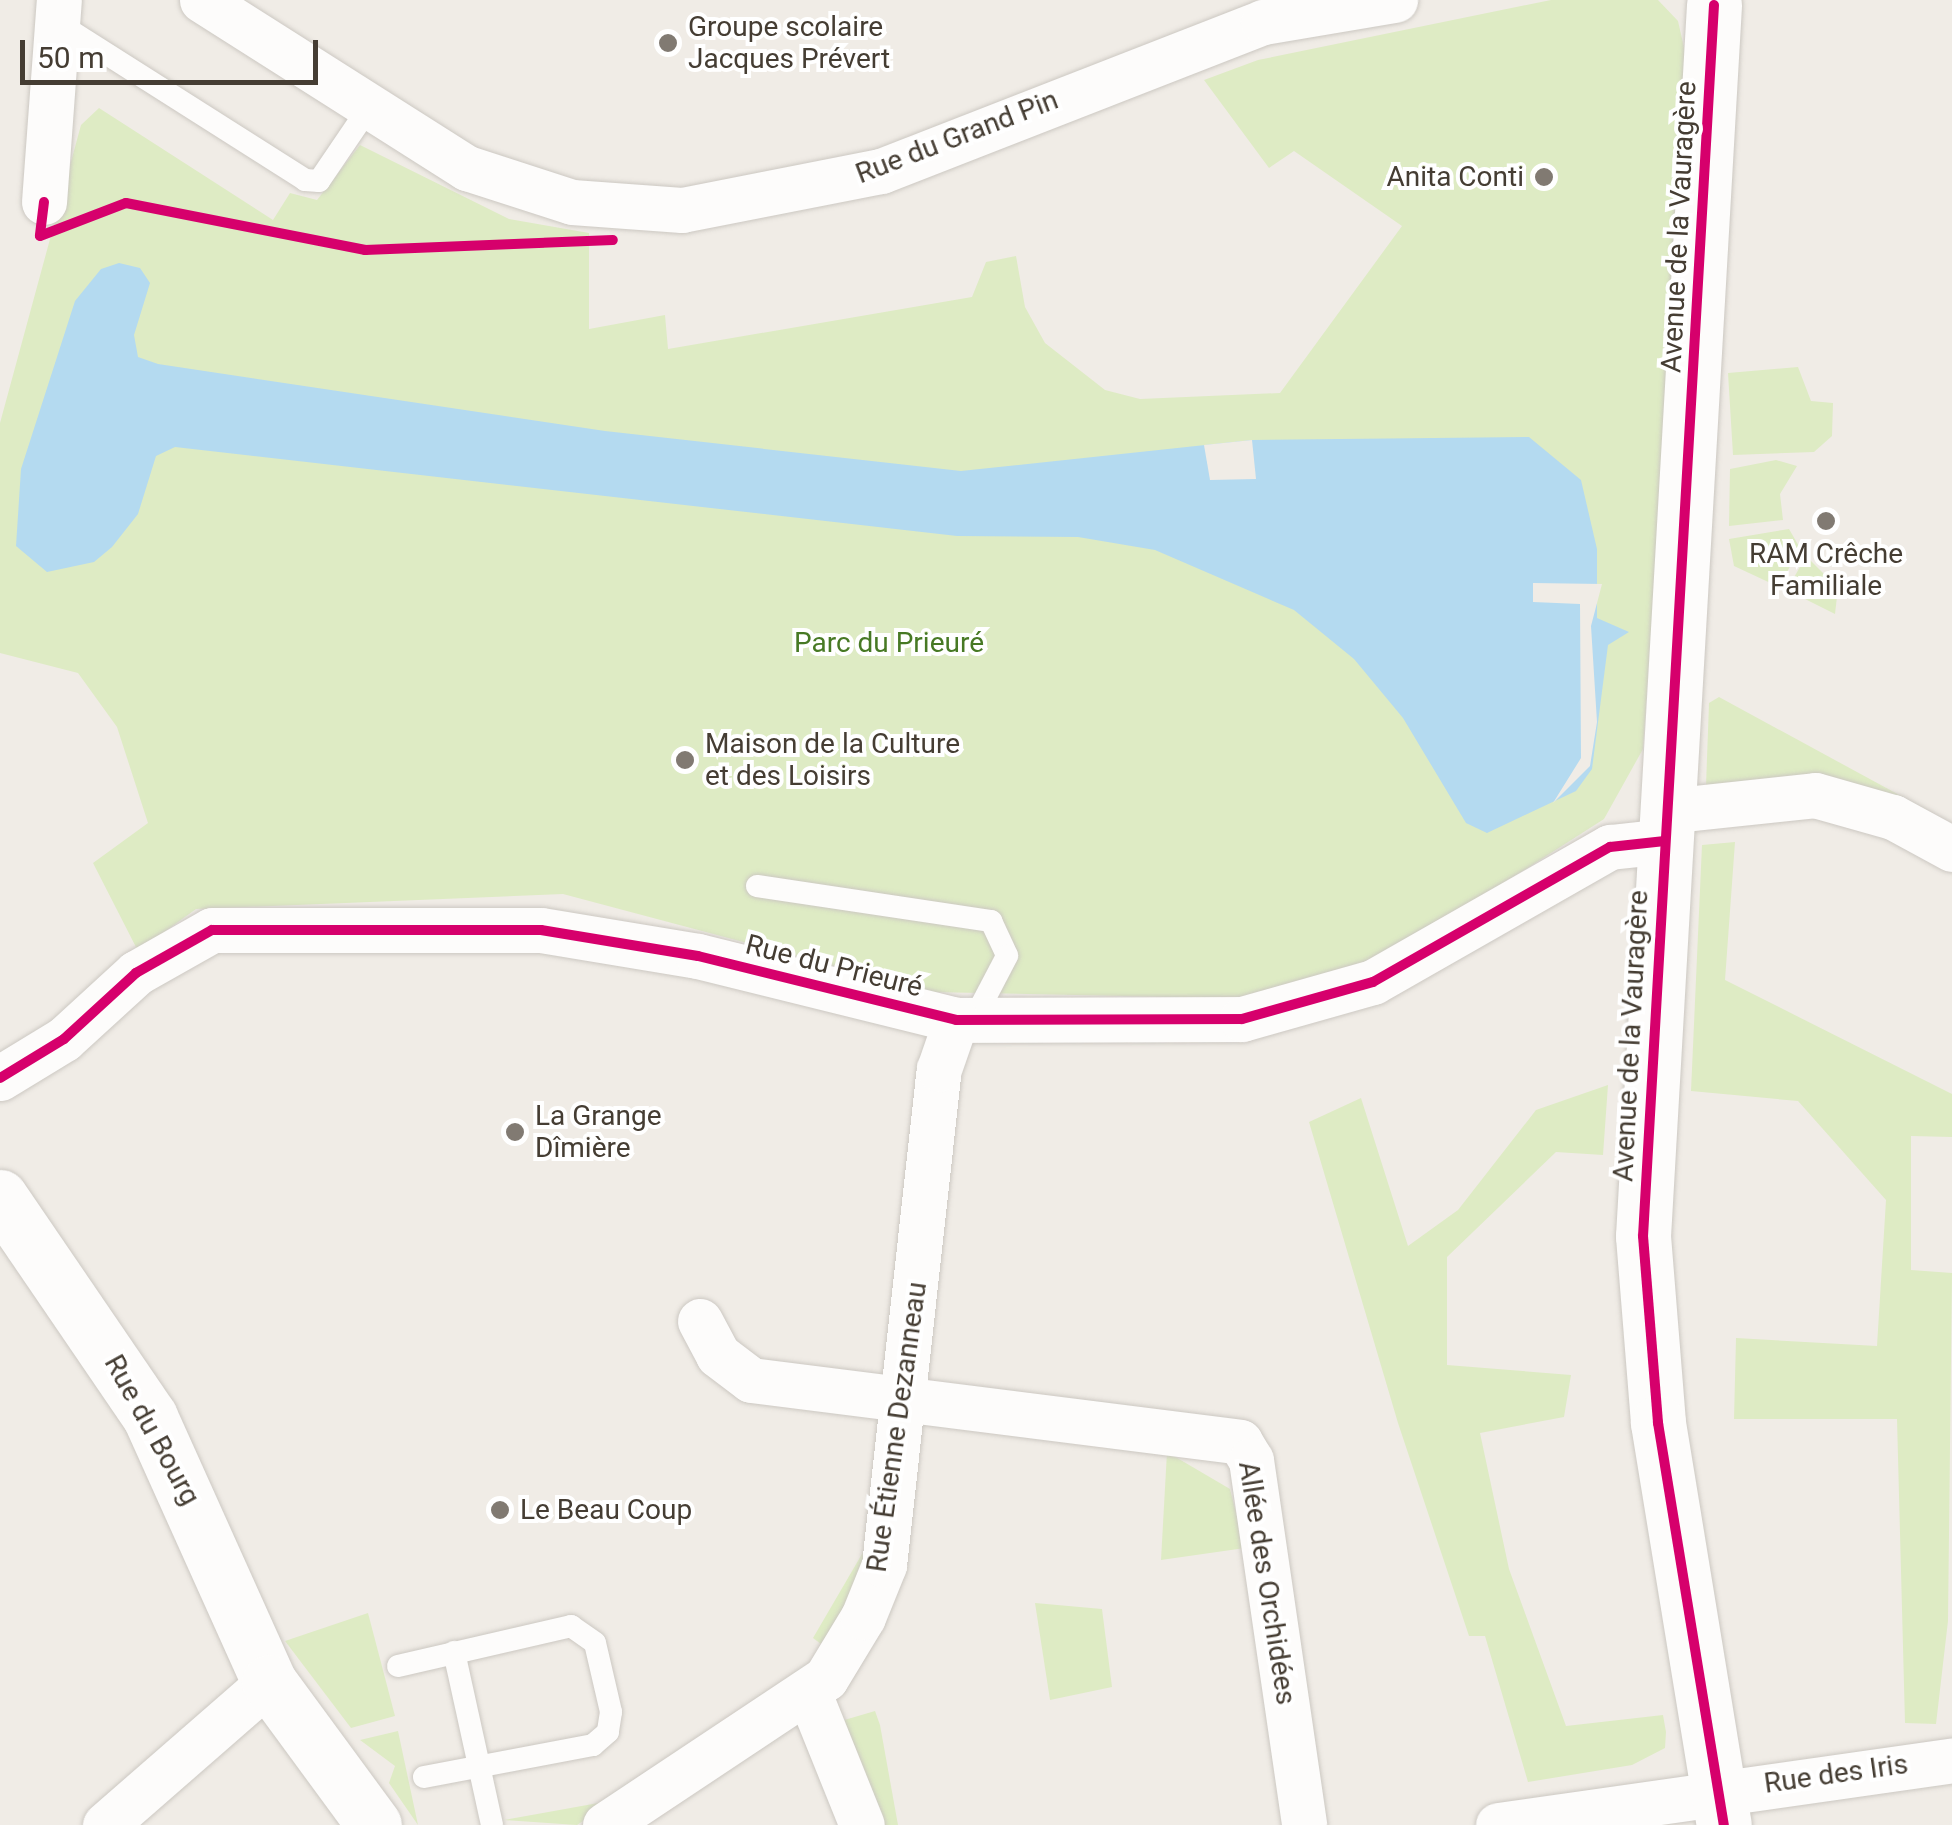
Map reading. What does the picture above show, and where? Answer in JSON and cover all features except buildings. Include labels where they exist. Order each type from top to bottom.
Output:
[{"type":"street","name":"Rue du Grand Pin","points":[[202,0],[368,110],[467,168],[543,195],[702,208],[881,171],[1262,22],[1395,0]]},
{"type":"street","name":"Avenue de la Vauragère","points":[[1718,2],[1665,826],[1646,1300],[1722,1808]]},
{"type":"street","points":[[44,202],[59,11]]},
{"type":"street","name":"Rue du Prieuré","points":[[0,1078],[64,1039],[136,972],[212,930],[489,927],[698,956],[964,1021],[1242,1019],[1302,1009],[1373,982],[1618,844],[1665,826],[1815,796],[1893,818],[1952,849]]},
{"type":"street","name":"Rue Étienne Dezanneau","points":[[605,1825],[808,1691],[842,1658],[884,1565],[939,1069],[964,1021]]},
{"type":"street","name":"Rue du Bourg","points":[[0,1197],[150,1418],[268,1682],[374,1825]]},
{"type":"street","points":[[700,1321],[718,1355],[751,1380],[904,1398]]},
{"type":"street","name":"Allée des Orchidées","points":[[904,1398],[1240,1442],[1251,1460],[1304,1825]]},
{"type":"street","points":[[106,1825],[268,1682]]},
{"type":"street","points":[[808,1691],[862,1825]]},
{"type":"street","name":"Rue des Iris","points":[[1498,1825],[1722,1808],[1952,1760]]},
{"type":"lane","points":[[59,11],[305,180],[319,181],[368,110]]},
{"type":"lane","points":[[757,886],[991,920],[1006,956],[964,1021]]},
{"type":"lane","points":[[398,1666],[571,1626],[594,1643],[611,1712],[608,1732],[593,1744],[424,1777]]},
{"type":"lane","points":[[454,1652],[492,1825]]},
{"type":"green space","name":"Parc du Prieuré","points":[[1551,0],[1658,0],[1678,21],[1690,74],[1643,749],[1604,819],[1385,959],[1264,999],[931,992],[563,894],[196,909],[138,951],[93,863],[148,823],[117,727],[78,673],[0,653],[0,423],[81,125],[99,108],[273,220],[290,193],[317,200],[360,145],[509,219],[589,233],[589,329],[665,315],[668,349],[972,297],[986,262],[1016,256],[1025,307],[1045,343],[1105,390],[1140,399],[1280,393],[1402,226],[1294,151],[1269,168],[1204,80],[1258,60]]},
{"type":"green space","points":[[1798,367],[1811,401],[1833,403],[1832,436],[1814,452],[1733,455],[1728,373]]},
{"type":"green space","points":[[1776,460],[1797,466],[1780,494],[1783,520],[1729,526],[1730,469]]},
{"type":"green space","points":[[1789,529],[1800,548],[1779,587],[1734,566],[1729,539]]},
{"type":"green space","points":[[1806,556],[1838,588],[1835,614],[1787,590]]},
{"type":"green space","points":[[1719,697],[1925,809],[1706,786],[1709,703]]},
{"type":"green space","points":[[1735,842],[1725,980],[1952,1094],[1952,1137],[1911,1136],[1911,1270],[1952,1273],[1948,1621],[1936,1724],[1905,1723],[1897,1419],[1734,1419],[1736,1338],[1877,1346],[1886,1200],[1798,1101],[1691,1091],[1702,845]]},
{"type":"green space","points":[[1608,1085],[1603,1155],[1556,1152],[1447,1257],[1447,1365],[1571,1375],[1564,1417],[1480,1433],[1509,1569],[1566,1726],[1663,1715],[1666,1732],[1665,1748],[1632,1765],[1528,1782],[1485,1636],[1469,1636],[1398,1423],[1309,1122],[1361,1098],[1408,1246],[1458,1210],[1536,1110]]},
{"type":"green space","points":[[1167,1452],[1230,1489],[1245,1548],[1161,1560]]},
{"type":"green space","points":[[869,1542],[859,1590],[821,1644],[813,1638]]},
{"type":"green space","points":[[1035,1603],[1102,1609],[1112,1687],[1050,1700]]},
{"type":"green space","points":[[368,1613],[395,1716],[351,1728],[285,1641]]},
{"type":"green space","points":[[875,1711],[898,1825],[878,1825],[841,1721]]},
{"type":"green space","points":[[398,1731],[418,1825],[389,1783],[395,1766],[360,1740]]},
{"type":"green space","points":[[615,1800],[577,1825],[504,1820]]},
{"type":"water","points":[[119,263],[140,268],[150,283],[134,335],[138,357],[158,364],[605,431],[961,471],[1252,440],[1529,437],[1581,480],[1597,549],[1597,618],[1629,632],[1608,645],[1592,769],[1576,791],[1487,833],[1466,823],[1403,718],[1354,659],[1294,610],[1155,550],[1078,537],[957,536],[175,447],[156,456],[138,514],[112,547],[94,562],[47,572],[16,546],[21,469],[75,301],[101,269]]},
{"type":"pier","points":[[1252,440],[1256,479],[1210,480],[1204,445]]},
{"type":"pier","points":[[1533,583],[1602,584],[1591,626],[1597,722],[1590,766],[1553,803],[1581,758],[1580,604],[1533,602]]},
{"type":"cycle path","points":[[1714,5],[1643,1236],[1658,1423],[1724,1825]]},
{"type":"cycle path","points":[[44,202],[40,236],[126,203],[365,250],[613,240]]},
{"type":"cycle path","points":[[0,1078],[64,1039],[136,973],[212,930],[541,930],[698,956],[956,1020],[1242,1019],[1373,982],[1610,847],[1665,841]]},
{"type":"place","name":"Groupe scolaire Jacques Prévert","points":[[668,43]]},
{"type":"place","name":"Anita Conti","points":[[1544,177]]},
{"type":"place","name":"RAM Crêche Familiale","points":[[1826,521]]},
{"type":"place","name":"Maison de la Culture et des Loisirs","points":[[685,760]]},
{"type":"place","name":"La Grange Dîmière","points":[[515,1132]]},
{"type":"place","name":"Le Beau Coup","points":[[500,1510]]}]
